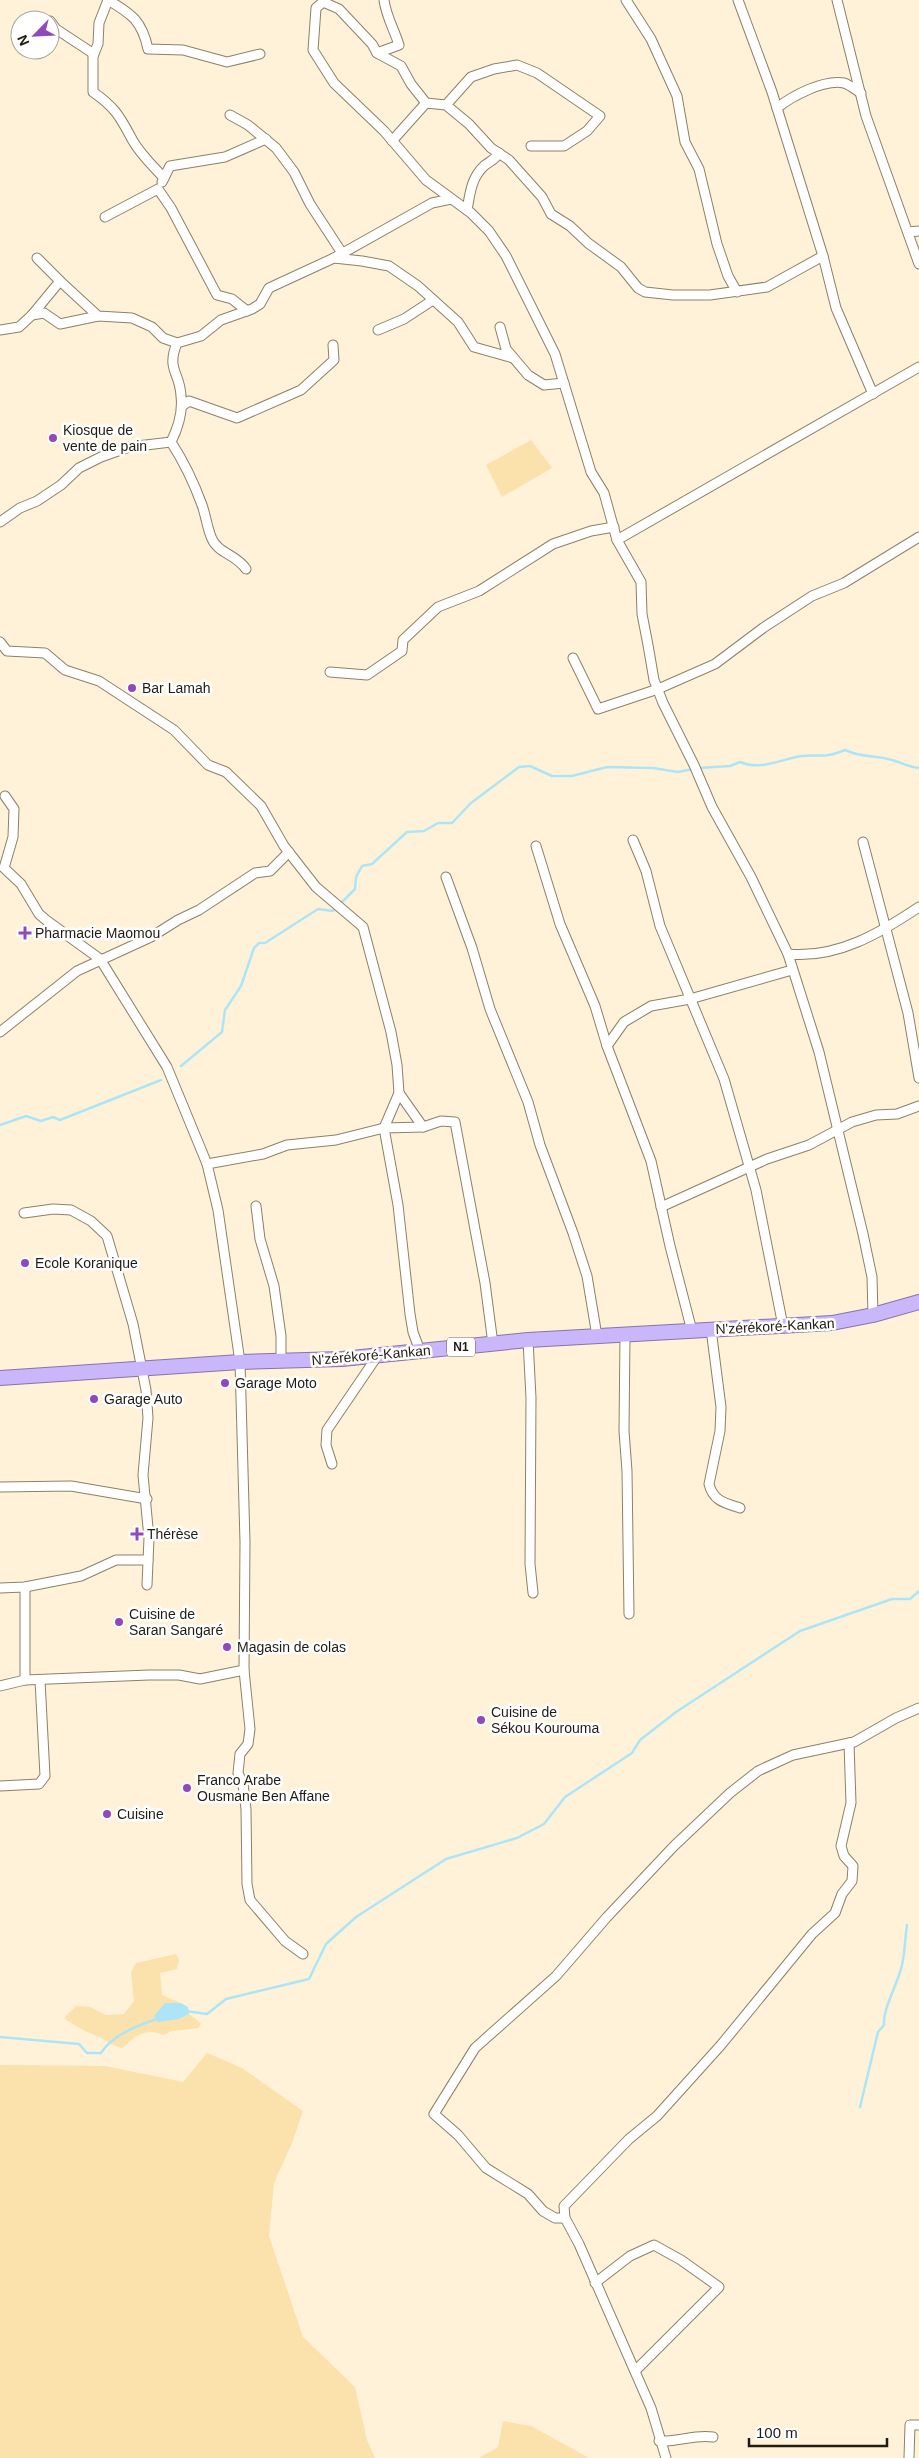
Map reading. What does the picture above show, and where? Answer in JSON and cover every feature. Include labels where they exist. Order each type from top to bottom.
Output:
[{"type":"highway","name":"N'zérékoré-Kankan","points":[[0,1378],[144,1370],[240,1362],[281,1362],[378,1355],[528,1340],[832,1323],[874,1316],[919,1302]]},
{"type":"street","points":[[164,178],[143,155],[118,114],[109,104],[93,92],[94,54],[98,44],[98,23],[108,0],[127,11],[139,23],[148,49],[183,50],[227,62],[260,54]]},
{"type":"street","points":[[377,53],[399,45],[386,14],[384,0]]},
{"type":"street","points":[[626,0],[651,39],[677,96],[685,142],[699,169],[717,244],[728,276],[737,292]]},
{"type":"street","points":[[738,0],[776,108],[823,256],[836,308],[873,394]]},
{"type":"street","points":[[837,0],[866,116],[919,264]]},
{"type":"street","points":[[823,256],[767,287],[737,292],[673,295],[645,292],[638,288],[621,267],[588,243],[570,226],[551,214],[542,197],[509,160],[491,148],[469,124],[446,105],[426,103],[411,84],[401,66],[377,53],[372,44],[339,9],[323,2],[316,8],[313,50],[334,83],[392,140],[426,180],[467,210],[489,231],[506,256],[555,354],[591,472],[604,493],[617,540],[641,582],[642,614],[658,689],[712,807],[751,878],[788,954],[819,1052],[838,1128],[872,1277],[874,1316]]},
{"type":"street","points":[[60,32],[94,54]]},
{"type":"street","points":[[446,105],[471,77],[494,69],[517,65],[537,73],[600,116],[587,131],[570,144],[564,146],[531,146]]},
{"type":"street","points":[[776,108],[788,99],[830,82],[846,84],[861,93]]},
{"type":"street","points":[[392,140],[426,103]]},
{"type":"street","points":[[230,115],[248,125],[276,148],[294,172],[310,204],[342,253]]},
{"type":"street","points":[[105,217],[158,189],[170,166],[225,157],[266,139]]},
{"type":"street","points":[[467,210],[470,189],[478,173],[494,161],[499,153]]},
{"type":"street","points":[[158,189],[171,208],[217,295],[232,299],[247,311]]},
{"type":"street","points":[[32,316],[44,313],[60,324],[98,316],[132,318],[152,327],[163,338],[178,342],[201,336],[221,320],[247,311],[260,304],[269,288],[334,258],[432,204],[451,199]]},
{"type":"street","points":[[908,232],[919,231]]},
{"type":"street","points":[[38,258],[98,316]]},
{"type":"street","points":[[334,258],[389,266],[418,286],[458,322],[474,347],[513,358]]},
{"type":"street","points":[[0,330],[19,327],[32,316],[60,281]]},
{"type":"street","points":[[378,330],[404,319],[433,300]]},
{"type":"street","points":[[500,327],[506,349],[528,376],[544,385],[564,383]]},
{"type":"street","points":[[171,442],[177,430],[182,406],[172,357],[178,342]]},
{"type":"street","points":[[182,406],[189,401],[237,418],[258,410],[301,390],[334,360],[333,345]]},
{"type":"street","points":[[617,540],[919,367]]},
{"type":"street","points":[[0,522],[20,508],[37,502],[61,485],[79,468],[101,456],[129,447],[171,442]]},
{"type":"street","points":[[171,442],[192,480],[202,504],[212,541],[224,552],[240,560],[246,569]]},
{"type":"street","points":[[330,672],[367,675],[402,651],[403,640],[438,606],[479,591],[552,544],[591,531],[614,527]]},
{"type":"street","points":[[573,658],[598,709],[658,689],[715,664],[763,628],[812,596],[844,583],[919,537]]},
{"type":"street","points":[[0,642],[7,651],[45,653],[65,670],[99,681],[174,730],[208,765],[226,772],[261,806],[289,852],[316,887],[363,927],[391,1032],[399,1093],[423,1127]]},
{"type":"street","points":[[5,796],[14,809],[13,837],[4,868],[21,884],[46,920],[100,960],[167,1067],[206,1164],[218,1210],[240,1362],[245,1542],[244,1670],[250,1729],[248,1744],[240,1754],[238,1773],[243,1784],[246,1809],[247,1884],[250,1900],[285,1941],[303,1954]]},
{"type":"street","points":[[633,840],[646,871],[660,926],[671,948],[690,999],[724,1079],[756,1190],[783,1326]]},
{"type":"street","points":[[863,842],[908,1013],[919,1078]]},
{"type":"street","points":[[536,846],[560,924],[595,1006],[607,1046],[651,1162],[692,1331]]},
{"type":"street","points":[[0,1032],[77,970],[128,948],[199,910],[255,873],[270,871],[289,852]]},
{"type":"street","points":[[446,877],[472,948],[490,1009],[528,1102],[540,1145],[573,1233],[587,1276],[597,1336]]},
{"type":"street","points":[[788,954],[818,955],[868,938],[886,929],[919,907]]},
{"type":"street","points":[[607,1046],[624,1022],[651,1006],[690,999],[792,970]]},
{"type":"street","points":[[399,1093],[384,1128],[398,1205],[410,1314],[413,1332],[420,1351]]},
{"type":"street","points":[[661,1207],[749,1166],[810,1145],[838,1128],[876,1115],[897,1114],[919,1106]]},
{"type":"street","points":[[206,1164],[263,1154],[287,1145],[336,1140],[384,1128],[423,1127],[441,1121],[455,1122],[485,1283],[494,1344]]},
{"type":"street","points":[[256,1206],[260,1239],[274,1286],[281,1336],[281,1362]]},
{"type":"street","points":[[24,1213],[54,1209],[71,1210],[91,1221],[107,1236],[133,1324],[144,1370],[148,1418],[143,1474],[147,1499],[147,1585]]},
{"type":"street","points":[[711,1330],[721,1406],[720,1431],[709,1484],[711,1492],[719,1501],[740,1508]]},
{"type":"street","points":[[625,1335],[624,1415],[627,1471],[629,1614]]},
{"type":"street","points":[[528,1340],[531,1398],[530,1564],[533,1593]]},
{"type":"street","points":[[332,1464],[326,1445],[327,1430],[378,1355]]},
{"type":"street","points":[[0,1488],[71,1486],[147,1499]]},
{"type":"street","points":[[0,1588],[24,1587],[80,1576],[116,1560],[148,1560]]},
{"type":"street","points":[[24,1587],[25,1680]]},
{"type":"street","points":[[0,1686],[25,1680],[149,1675],[179,1675],[200,1680],[244,1670]]},
{"type":"street","points":[[0,1786],[39,1784],[46,1776],[40,1680]]},
{"type":"street","points":[[565,2218],[556,2218],[543,2211],[528,2194],[486,2168],[458,2135],[434,2114],[476,2048],[556,1976],[607,1917],[668,1852],[730,1793],[758,1771],[793,1755],[854,1742],[896,1718],[919,1708]]},
{"type":"street","points":[[666,2458],[651,2408],[595,2283],[580,2244],[565,2218],[564,2206],[629,2139],[657,2116],[722,2045],[806,1940],[835,1913],[842,1894],[852,1881],[853,1866],[844,1856],[841,1846],[851,1802],[849,1743]]},
{"type":"street","points":[[595,2283],[630,2256],[654,2245],[681,2260],[719,2287],[635,2371]]},
{"type":"street","points":[[909,2458],[910,2425],[919,2425]]},
{"type":"street","points":[[660,2441],[676,2442],[700,2435],[713,2436]]},
{"type":"shaded area","points":[[531,440],[552,468],[502,497],[486,465]]},
{"type":"shaded area","points":[[176,1954],[179,1960],[177,1969],[160,1973],[162,1995],[181,2003],[165,2003],[179,2019],[189,2014],[201,2023],[199,2028],[172,2031],[163,2035],[146,2032],[122,2048],[76,2026],[64,2018],[76,2006],[90,2007],[106,2015],[124,2014],[134,2001],[131,1972],[136,1963]]},
{"type":"shaded area","points":[[207,2053],[242,2068],[303,2111],[292,2143],[274,2183],[269,2236],[303,2337],[355,2387],[367,2440],[375,2458],[0,2458],[0,2065],[105,2066],[183,2082]]},
{"type":"shaded area","points":[[503,2421],[531,2426],[589,2458],[479,2458],[498,2447]]},
{"type":"water","points":[[165,2003],[181,2003],[188,2007],[189,2014],[179,2019],[158,2022],[154,2016]]},
{"type":"waterway","points":[[698,768],[730,766],[740,762],[763,765],[794,757],[823,756],[845,750],[857,754],[886,758],[919,768]]},
{"type":"waterway","points":[[181,1066],[222,1032],[225,1010],[241,986],[254,948],[259,943],[265,943],[318,909],[333,911],[355,889],[356,877],[362,866],[372,864],[407,832],[424,831],[438,823],[452,823],[471,803],[519,767],[530,766],[552,776],[572,776],[607,767],[653,768],[678,772],[693,769]]},
{"type":"waterway","points":[[0,1125],[26,1116],[41,1121],[53,1117],[60,1120],[161,1080]]},
{"type":"waterway","points":[[186,2011],[207,2014],[226,1999],[309,1979],[326,1944],[356,1917],[446,1859],[517,1838],[544,1824],[565,1797],[632,1753],[640,1740],[676,1712],[800,1631],[892,1599],[910,1599],[919,1591]]},
{"type":"waterway","points":[[860,2107],[878,2032],[884,2025],[888,2003],[902,1965],[907,1925]]},
{"type":"waterway","points":[[0,2037],[79,2044],[87,2053],[101,2053],[119,2036],[157,2019]]},
{"type":"place","name":"Kiosque de vente de pain","points":[[53,438]]},
{"type":"place","name":"Bar Lamah","points":[[132,688]]},
{"type":"place","name":"Pharmacie Maomou","points":[[25,933]]},
{"type":"place","name":"Ecole Koranique","points":[[25,1263]]},
{"type":"place","name":"Garage Moto","points":[[225,1383]]},
{"type":"place","name":"Garage Auto","points":[[94,1399]]},
{"type":"place","name":"Thérèse","points":[[137,1534]]},
{"type":"place","name":"Cuisine de Saran Sangaré","points":[[119,1622]]},
{"type":"place","name":"Magasin de colas","points":[[227,1647]]},
{"type":"place","name":"Cuisine de Sékou Kourouma","points":[[481,1720]]},
{"type":"place","name":"Franco Arabe Ousmane Ben Affane","points":[[187,1788]]},
{"type":"place","name":"Cuisine","points":[[107,1814]]}]
